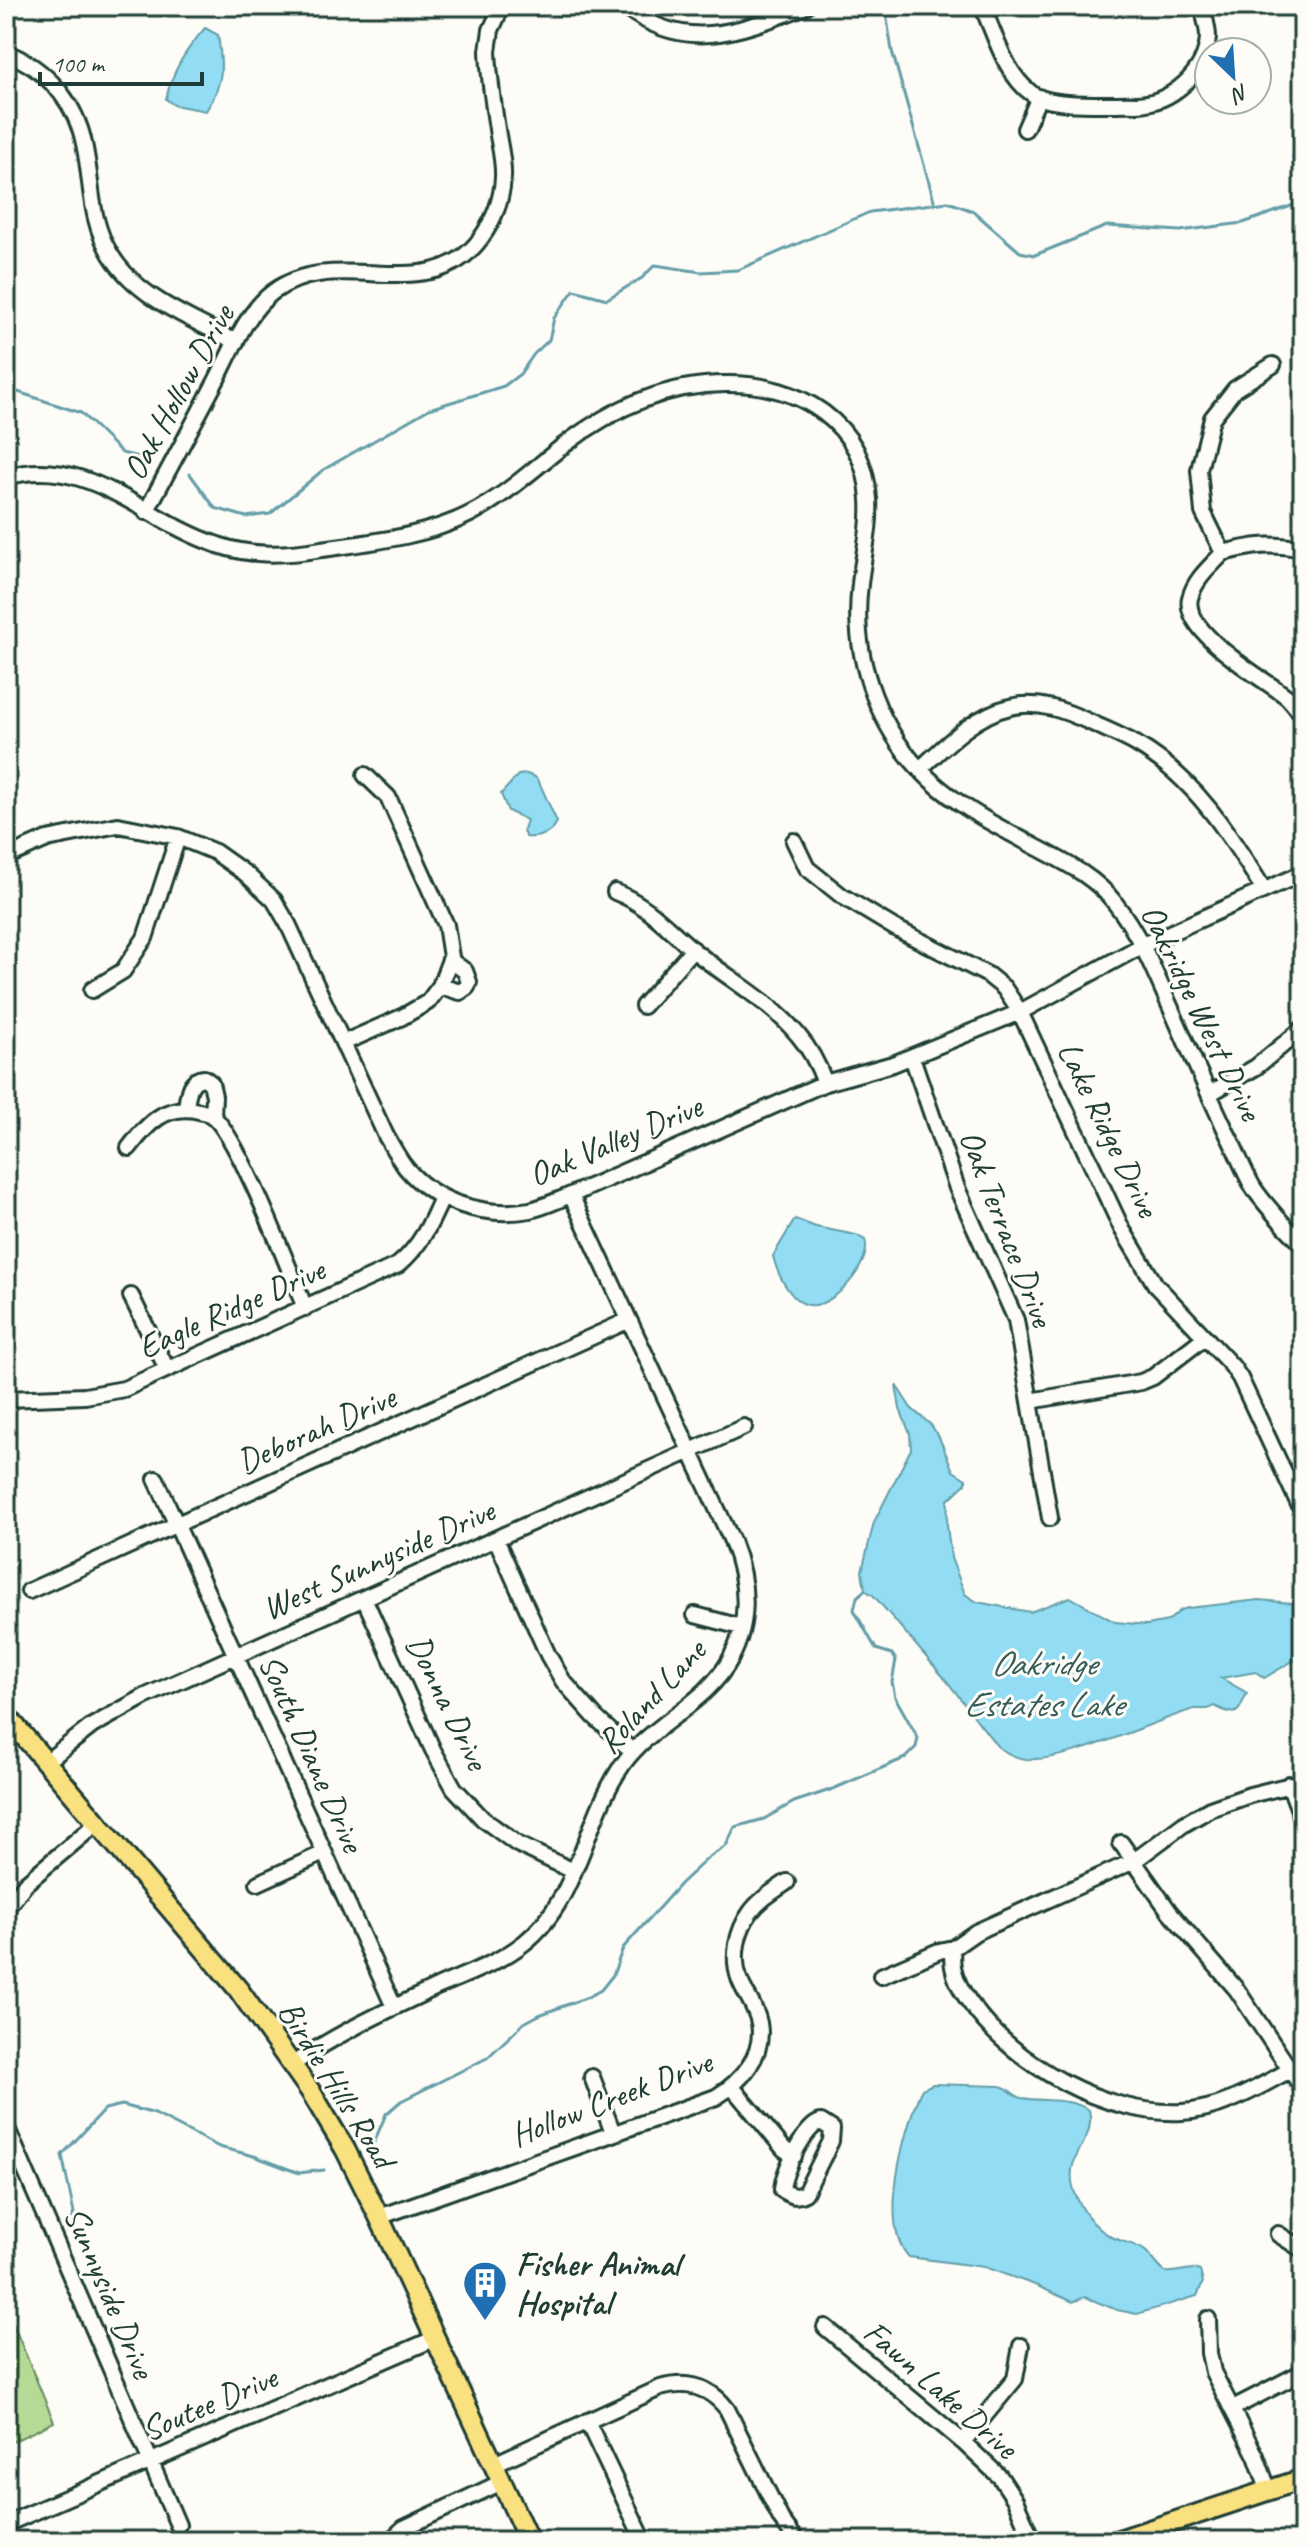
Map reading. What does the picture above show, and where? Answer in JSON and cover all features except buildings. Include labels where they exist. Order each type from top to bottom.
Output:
[{"type":"main road","name":"Birdie Hills Road","points":[[6,1715],[238,1989],[293,2064],[345,2149],[379,2217],[529,2541]]},
{"type":"main road","points":[[1116,2541],[1146,2536],[1268,2489],[1303,2479]]},
{"type":"street","name":"Oak Hollow Drive","points":[[146,512],[236,342],[262,302],[273,292],[301,277],[332,271],[429,273],[443,270],[472,250],[493,219],[503,180],[488,51],[491,30],[502,6]]},
{"type":"street","points":[[624,6],[655,27],[702,35],[747,27],[806,6]]},
{"type":"street","points":[[982,6],[1010,69],[1031,94],[1065,103],[1147,104],[1178,91],[1192,76],[1208,36],[1202,6]]},
{"type":"street","points":[[6,53],[30,64],[50,82],[70,105],[79,122],[86,146],[98,224],[111,255],[128,276],[151,295],[236,342]]},
{"type":"street","points":[[1025,129],[1039,97]]},
{"type":"street","points":[[1223,553],[1203,512],[1200,484],[1199,470],[1212,418],[1235,389],[1273,365]]},
{"type":"street","name":"Oakridge West Drive","points":[[6,477],[41,471],[89,479],[195,536],[245,552],[274,555],[410,534],[449,524],[481,508],[523,480],[591,425],[638,400],[689,386],[724,383],[784,391],[812,403],[830,417],[857,455],[866,478],[869,525],[859,586],[858,627],[860,651],[886,724],[899,745],[946,795],[971,813],[1080,870],[1113,900],[1143,945],[1254,1188],[1303,1245]]},
{"type":"street","points":[[1303,549],[1275,544],[1254,545],[1223,553],[1198,578],[1189,601],[1196,623],[1212,641],[1290,700],[1303,716]]},
{"type":"street","points":[[920,769],[973,724],[1008,707],[1036,705],[1064,711],[1136,744],[1168,767],[1228,831],[1264,890]]},
{"type":"street","points":[[343,1043],[428,1002],[440,986],[450,960],[446,925],[388,797],[365,775]]},
{"type":"street","name":"Oak Valley Drive","points":[[6,857],[47,839],[118,825],[178,837],[215,852],[246,874],[274,900],[386,1136],[407,1169],[442,1198],[467,1207],[514,1211],[532,1210],[571,1195],[825,1083],[912,1057],[1020,1012],[1143,945],[1303,873]]},
{"type":"street","points":[[92,990],[123,971],[145,938],[178,837]]},
{"type":"street","name":"Lake Ridge Drive","points":[[794,841],[807,868],[842,896],[895,928],[988,975],[1004,988],[1020,1012],[1122,1229],[1155,1284],[1240,1378],[1303,1513]]},
{"type":"street","points":[[615,892],[646,907],[693,949],[772,1010],[796,1032],[815,1056],[825,1083]]},
{"type":"street","points":[[643,1006],[693,949]]},
{"type":"street","points":[[440,986],[460,992],[469,982],[465,971],[450,960]]},
{"type":"street","points":[[1209,1094],[1256,1067],[1301,1030]]},
{"type":"street","name":"Oak Terrace Drive","points":[[912,1057],[957,1188],[1016,1320],[1050,1518]]},
{"type":"street","points":[[186,1108],[190,1086],[195,1080],[204,1078],[211,1083],[213,1116]]},
{"type":"street","points":[[129,1148],[147,1125],[171,1110],[186,1108],[213,1116],[234,1145],[305,1308]]},
{"type":"street","name":"Roland Lane","points":[[293,2064],[394,2007],[503,1957],[525,1943],[551,1916],[605,1797],[633,1752],[712,1684],[732,1657],[741,1627],[745,1584],[740,1563],[571,1195]]},
{"type":"street","name":"Eagle Ridge Drive","points":[[6,1399],[85,1396],[124,1389],[305,1308],[398,1265],[427,1231],[442,1198]]},
{"type":"street","points":[[131,1296],[167,1369]]},
{"type":"street","name":"Deborah Drive","points":[[29,1591],[627,1321]]},
{"type":"street","points":[[1030,1401],[1141,1382],[1153,1377],[1204,1338]]},
{"type":"street","name":"West Sunnyside Drive","points":[[46,1762],[111,1713],[744,1427]]},
{"type":"street","name":"South Diane Drive","points":[[156,1479],[394,2007]]},
{"type":"street","points":[[496,1539],[548,1655],[563,1681],[595,1717],[633,1752]]},
{"type":"street","name":"Donna Drive","points":[[364,1598],[433,1750],[454,1788],[483,1819],[517,1844],[573,1871]]},
{"type":"street","points":[[695,1615],[741,1627]]},
{"type":"street","points":[[881,1976],[953,1948],[976,1932],[1134,1861],[1184,1824],[1238,1798],[1296,1783],[1303,1821]]},
{"type":"street","points":[[6,1909],[26,1883],[97,1823]]},
{"type":"street","points":[[1121,1843],[1169,1911],[1237,1990],[1303,2089]]},
{"type":"street","points":[[258,1883],[324,1853]]},
{"type":"street","name":"Hollow Creek Drive","points":[[379,2217],[716,2097],[732,2087],[745,2074],[760,2042],[759,2023],[739,1979],[737,1946],[748,1915],[787,1882]]},
{"type":"street","points":[[953,1948],[951,1959],[964,1996],[1010,2048],[1047,2073],[1111,2101],[1160,2111],[1202,2109],[1256,2088],[1290,2070]]},
{"type":"street","points":[[592,2077],[613,2133]]},
{"type":"street","points":[[732,2087],[784,2149],[794,2156]]},
{"type":"street","points":[[821,2122],[832,2129],[831,2141],[805,2193],[797,2197],[782,2190],[782,2180],[794,2156],[813,2124],[821,2122]]},
{"type":"street","name":"Sunnyside Drive","points":[[6,2126],[178,2525]]},
{"type":"street","points":[[1278,2234],[1303,2250]]},
{"type":"street","points":[[1208,2319],[1213,2372],[1256,2456],[1268,2489]]},
{"type":"street","name":"Fawn Lake Drive","points":[[825,2327],[963,2442],[1000,2477],[1015,2500],[1033,2541]]},
{"type":"street","name":"Soutee Drive","points":[[6,2524],[436,2338]]},
{"type":"street","points":[[963,2442],[1015,2379],[1021,2346]]},
{"type":"street","points":[[1233,2408],[1303,2372]]},
{"type":"street","points":[[494,2464],[671,2385],[700,2387],[714,2394],[727,2409],[781,2519],[797,2541]]},
{"type":"street","points":[[587,2421],[644,2541]]},
{"type":"street","points":[[390,2541],[416,2522],[502,2482]]},
{"type":"green space","points":[[6,2307],[54,2422],[6,2445]]},
{"type":"water","points":[[205,28],[218,35],[221,66],[216,92],[206,111],[174,105],[166,99],[172,79]]},
{"type":"water","points":[[527,774],[539,782],[557,822],[548,832],[535,837],[526,837],[523,832],[527,820],[508,811],[501,794],[518,775]]},
{"type":"water","points":[[795,1219],[865,1240],[866,1250],[857,1272],[839,1292],[819,1304],[802,1303],[790,1293],[773,1256]]},
{"type":"water","name":"Oakridge Estates Lake","points":[[896,1385],[911,1408],[931,1425],[939,1437],[953,1471],[966,1479],[966,1483],[948,1500],[947,1525],[951,1558],[965,1594],[977,1602],[1030,1612],[1070,1597],[1115,1622],[1147,1625],[1168,1621],[1188,1608],[1259,1600],[1303,1604],[1303,1658],[1264,1678],[1256,1672],[1221,1678],[1247,1693],[1241,1706],[1233,1713],[1214,1706],[1194,1709],[1087,1748],[1044,1758],[1022,1758],[1004,1751],[874,1596],[865,1590],[862,1571],[874,1522],[911,1449],[910,1434],[900,1409]]},
{"type":"water","points":[[933,2084],[999,2086],[1022,2098],[1065,2102],[1089,2110],[1090,2125],[1072,2172],[1072,2183],[1080,2204],[1102,2230],[1144,2250],[1165,2272],[1200,2271],[1203,2282],[1197,2296],[1137,2314],[1117,2310],[1085,2297],[1073,2302],[984,2267],[909,2257],[900,2242],[895,2223],[897,2178],[919,2095],[922,2089]]},
{"type":"waterway","points":[[885,6],[892,51],[935,204]]},
{"type":"waterway","points":[[1303,116],[1293,158],[1303,191]]},
{"type":"waterway","points":[[190,474],[215,508],[246,517],[270,514],[323,470],[429,409],[504,386],[520,374],[549,340],[554,318],[574,290],[607,299],[642,278],[655,265],[701,272],[738,270],[870,212],[948,202],[973,211],[1020,252],[1035,255],[1107,226],[1180,231],[1243,223],[1294,205],[1303,196]]},
{"type":"waterway","points":[[6,384],[15,391],[81,413],[122,453],[150,460]]},
{"type":"waterway","points":[[372,2147],[386,2114],[401,2101],[487,2058],[524,2023],[601,1990],[613,1975],[623,1948],[681,1883],[726,1846],[735,1827],[764,1819],[794,1802],[905,1758],[916,1747],[918,1738],[895,1697],[892,1682],[896,1660],[892,1654],[876,1649],[854,1610],[857,1597],[865,1590]]},
{"type":"waterway","points":[[71,2220],[74,2213],[62,2155],[105,2109],[122,2105],[155,2114],[219,2147],[299,2173],[324,2170]]},
{"type":"place","name":"Fisher Animal Hospital","points":[[485,2322]]}]
